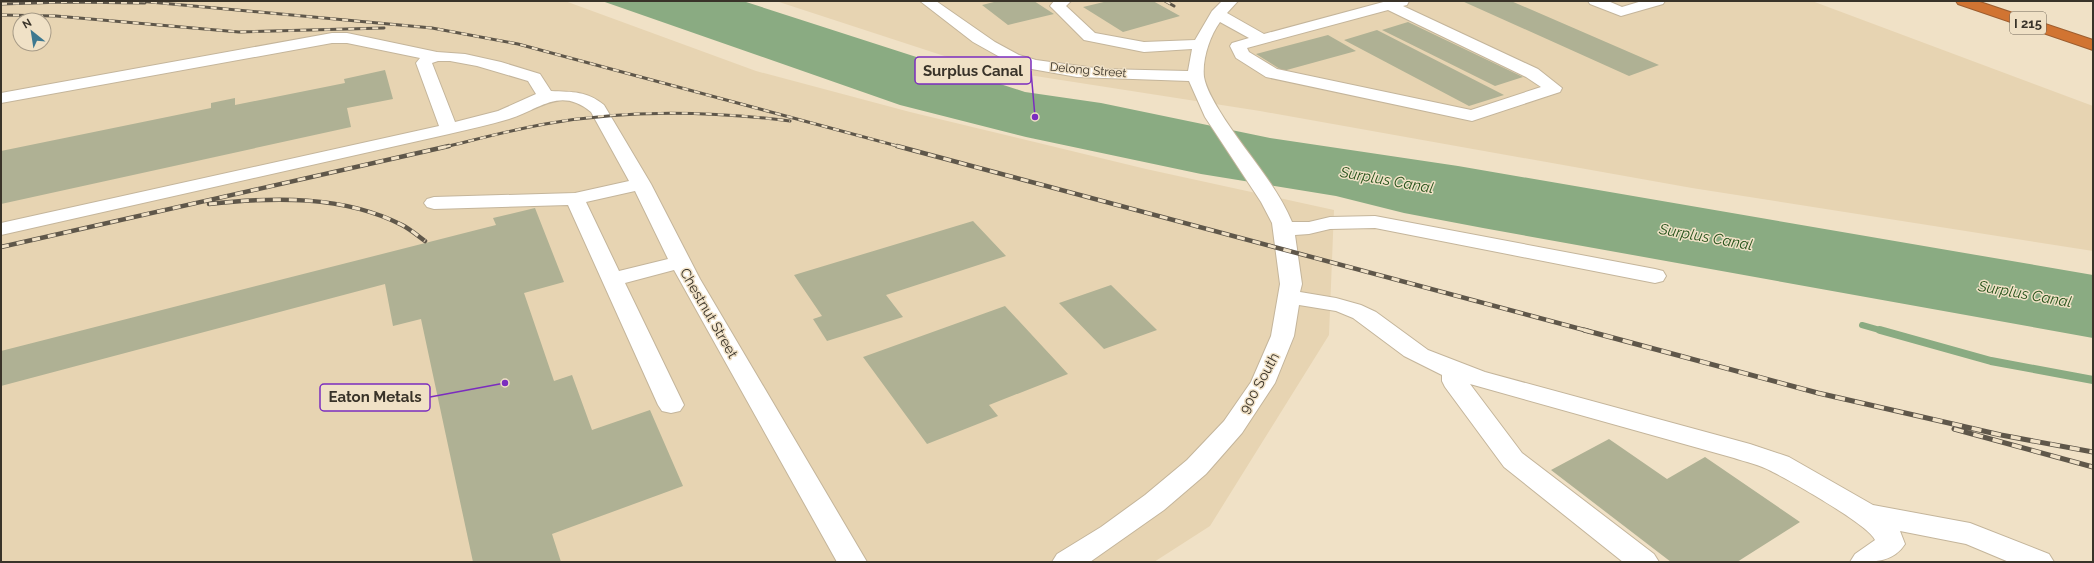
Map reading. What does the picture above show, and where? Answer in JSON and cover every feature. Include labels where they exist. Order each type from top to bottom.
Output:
[{"type":"highway","name":"I 215","points":[[1963,1],[2093,45]]},
{"type":"highway","name":"I 215","points":[[1992,1],[2093,34]]},
{"type":"street","name":"Delong Street","points":[[926,1],[985,44],[1014,58],[1036,65],[1059,70],[1086,72],[1196,76]]},
{"type":"street","points":[[1064,1],[1056,6],[1090,37],[1144,47],[1200,44]]},
{"type":"street","points":[[1196,76],[1200,44],[1210,21],[1231,1]]},
{"type":"street","points":[[1389,6],[1532,73],[1554,88],[1472,116],[1272,73],[1242,55],[1238,46],[1406,1]]},
{"type":"street","points":[[1595,1],[1621,12],[1658,1]]},
{"type":"street","points":[[1217,14],[1262,39]]},
{"type":"street","points":[[1,98],[332,38],[347,38],[434,56],[447,55],[467,59],[534,78],[546,96],[504,115],[449,129],[1,229]]},
{"type":"street","points":[[434,56],[426,59],[424,63],[449,129]]},
{"type":"street","name":"900 South","points":[[1067,562],[1135,519],[1173,489],[1219,444],[1256,394],[1270,369],[1280,343],[1290,297],[1289,266],[1284,229],[1273,204],[1203,98],[1196,76]]},
{"type":"street","name":"Chestnut Street","points":[[546,96],[576,97],[594,104],[602,116],[641,184],[680,262],[852,562]]},
{"type":"street","points":[[434,203],[575,199],[641,184]]},
{"type":"street","points":[[575,199],[671,405]]},
{"type":"street","points":[[1284,229],[1309,228],[1330,223],[1376,222],[1655,276]]},
{"type":"street","points":[[612,280],[680,262]]},
{"type":"street","points":[[1290,297],[1360,312],[1382,327],[1412,352],[1476,378],[1741,451],[1780,464],[1867,515],[1885,530],[1891,544],[1865,562]]},
{"type":"street","points":[[1454,370],[1454,381],[1513,460],[1644,562]]},
{"type":"street","points":[[1867,515],[1970,534],[2039,562]]},
{"type":"shaded area","points":[[1,1],[565,1],[756,71],[910,112],[1146,169],[1334,210],[1329,335],[1210,526],[1154,562],[1,562]]},
{"type":"shaded area","points":[[776,1],[1812,1],[2093,106],[2093,251],[1692,188],[1260,111],[978,67]]},
{"type":"water","points":[[602,1],[743,1],[1025,92],[1101,103],[1270,138],[1458,166],[2093,275],[2093,338],[1483,228],[1404,213],[1336,196],[1201,174],[1026,137],[900,105]]},
{"type":"building","points":[[992,1],[1034,1],[1054,14],[1008,25],[982,5],[994,2]]},
{"type":"building","points":[[1108,1],[1153,1],[1180,16],[1123,32],[1083,7]]},
{"type":"building","points":[[1462,1],[1511,1],[1659,65],[1629,76]]},
{"type":"building","points":[[1408,22],[1523,77],[1495,86],[1382,30]]},
{"type":"building","points":[[1377,30],[1504,95],[1469,106],[1344,40]]},
{"type":"building","points":[[1328,35],[1356,51],[1283,71],[1256,54]]},
{"type":"building","points":[[385,70],[393,99],[347,108],[351,127],[1,204],[1,151],[211,108],[211,103],[235,98],[235,105],[345,83],[344,79]]},
{"type":"building","points":[[535,208],[564,282],[524,293],[554,381],[572,375],[592,430],[650,410],[683,486],[552,534],[561,562],[473,562],[421,319],[393,326],[385,284],[1,386],[1,351],[496,225],[493,218]]},
{"type":"building","points":[[973,221],[1006,256],[886,295],[903,317],[827,341],[813,319],[822,316],[794,275]]},
{"type":"building","points":[[1111,285],[1157,330],[1104,349],[1059,303]]},
{"type":"building","points":[[1005,306],[1068,374],[989,405],[998,416],[927,444],[863,357]]},
{"type":"building","points":[[1609,439],[1667,479],[1705,457],[1800,522],[1737,562],[1671,562],[1551,470]]},
{"type":"waterway","points":[[1862,325],[1883,331]]},
{"type":"waterway","points":[[1880,330],[1991,361],[2093,380]]},
{"type":"railway","points":[[139,1],[432,28],[518,44],[901,147]]},
{"type":"railway","points":[[1165,1],[1174,6]]},
{"type":"railway","points":[[1,4],[65,2],[145,3]]},
{"type":"railway","points":[[1,15],[56,16],[239,32],[384,28]]},
{"type":"railway","points":[[445,147],[533,126],[606,116],[668,113],[729,115],[790,121]]},
{"type":"railway","points":[[1,247],[449,146]]},
{"type":"railway","points":[[897,146],[1588,331]]},
{"type":"railway","points":[[209,204],[258,200],[332,203],[379,215],[405,227],[425,241]]},
{"type":"railway","points":[[1584,330],[1818,393],[2001,435],[2093,452]]},
{"type":"railway","points":[[1954,429],[2093,467]]},
{"type":"place","name":"Surplus Canal","points":[[1035,117]]},
{"type":"place","name":"Eaton Metals","points":[[505,383]]}]
